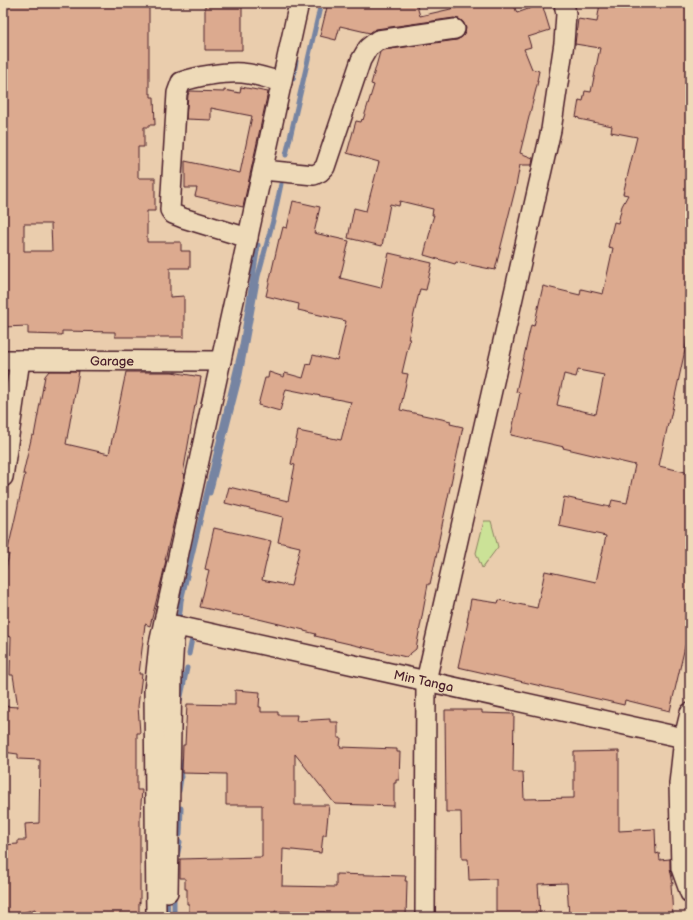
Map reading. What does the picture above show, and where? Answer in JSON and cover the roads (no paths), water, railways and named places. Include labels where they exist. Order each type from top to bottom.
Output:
[{"type":"street","points":[[156,917],[154,691],[159,644],[171,624],[221,361],[299,3]]},
{"type":"street","points":[[425,917],[426,681],[551,130],[564,43],[566,14],[564,3]]},
{"type":"street","points":[[263,170],[314,175],[325,167],[361,60],[368,48],[378,40],[455,29]]},
{"type":"street","points":[[248,238],[183,218],[173,214],[170,210],[177,93],[180,82],[215,75],[243,73],[282,82]]},
{"type":"street","points":[[3,477],[12,360]]},
{"type":"street","name":"Garage","points":[[12,360],[221,361]]},
{"type":"street","points":[[168,917],[172,673],[174,639],[171,624]]},
{"type":"street","name":"Min Tanga","points":[[171,624],[684,738]]},
{"type":"street","points":[[690,713],[684,738],[679,784],[680,868],[690,893]]},
{"type":"waterway","points":[[286,155],[321,3]]},
{"type":"waterway","points":[[293,79],[296,61]]},
{"type":"waterway","points":[[210,493],[240,375],[258,276],[274,217],[281,184]]},
{"type":"waterway","points":[[177,621],[242,345],[258,245]]},
{"type":"waterway","points":[[189,654],[193,634]]},
{"type":"waterway","points":[[180,701],[187,668]]},
{"type":"waterway","points":[[179,760],[181,778],[179,791]]},
{"type":"waterway","points":[[180,835],[181,808]]},
{"type":"waterway","points":[[177,857],[180,842]]},
{"type":"waterway","points":[[174,893],[174,917]]},
{"type":"waterway","points":[[167,896],[168,917]]}]
